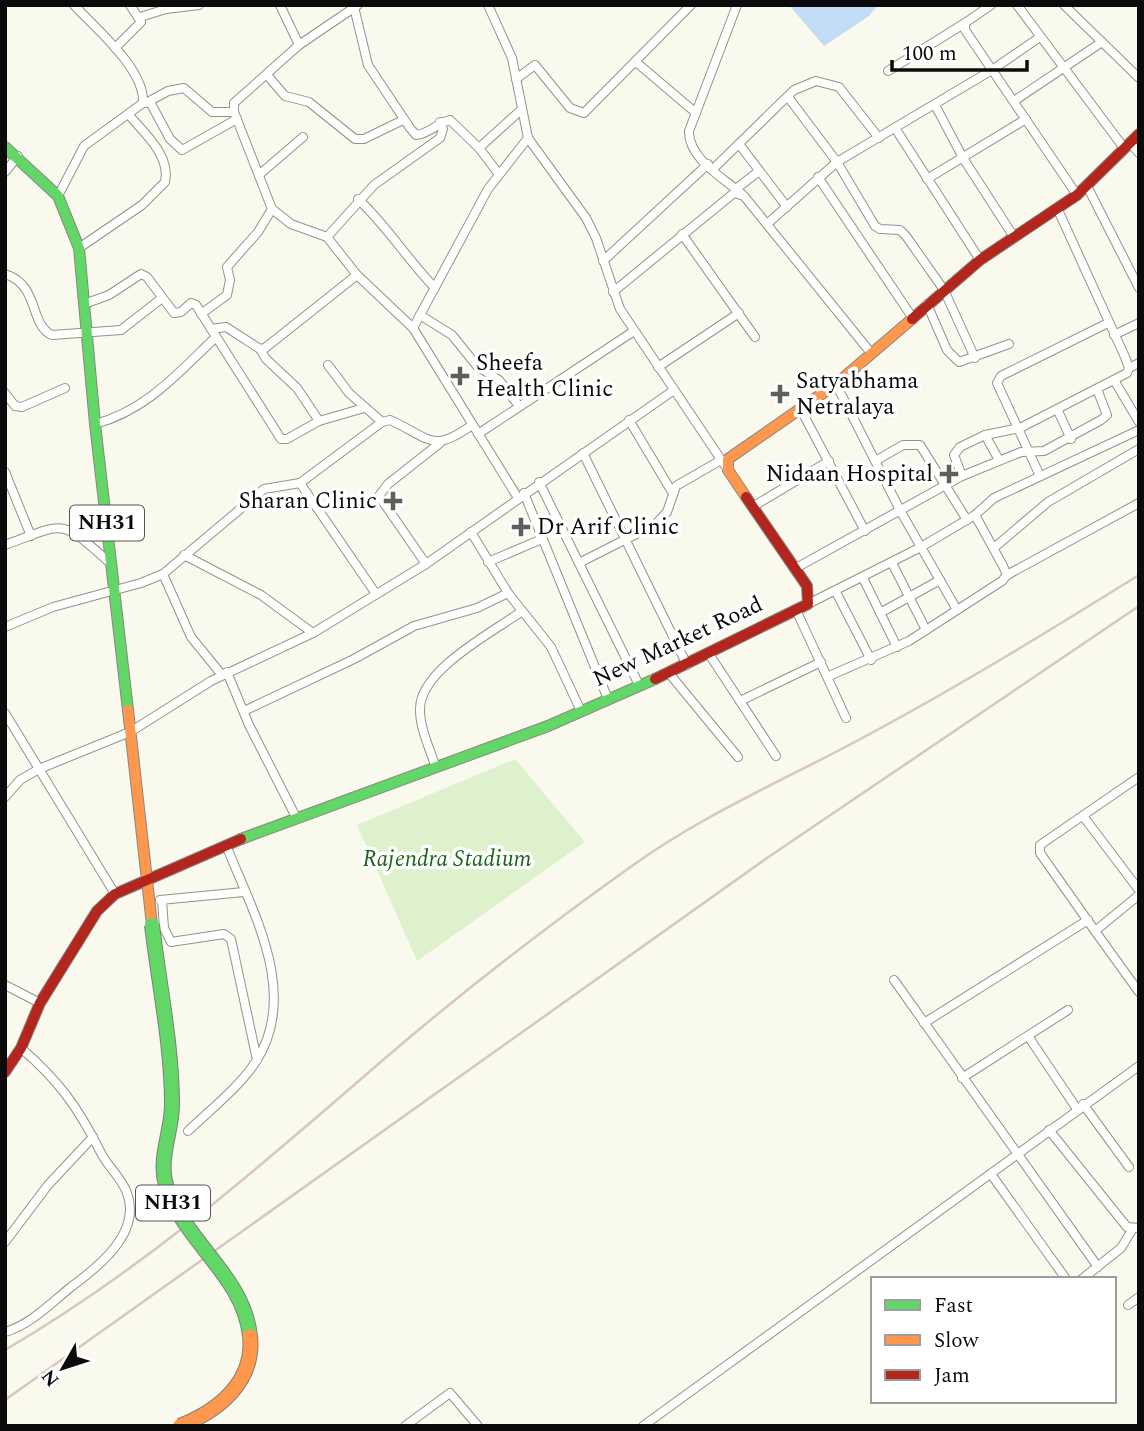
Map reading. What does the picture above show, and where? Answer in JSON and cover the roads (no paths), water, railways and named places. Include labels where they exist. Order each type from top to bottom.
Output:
[{"type":"main road","points":[[802,608],[807,586],[725,465],[728,459],[836,384],[980,260],[1058,210],[1133,144]]},
{"type":"main road","name":"NH31","points":[[5,147],[18,156],[58,196],[79,248],[95,424],[147,880],[156,901],[152,925],[172,1098],[164,1181],[178,1211],[238,1294],[246,1311],[252,1342],[247,1367],[233,1393],[207,1414],[180,1426]]},
{"type":"main road","name":"New Market Road","points":[[6,1067],[21,1048],[40,1003],[97,911],[115,894],[226,845],[436,768],[581,711],[687,665],[802,608]]},
{"type":"street","points":[[74,5],[114,48],[137,79],[147,103],[170,139],[182,150],[235,116]]},
{"type":"street","points":[[114,48],[138,27],[140,17],[131,5]]},
{"type":"street","points":[[140,17],[166,9],[199,5]]},
{"type":"street","points":[[281,5],[299,45]]},
{"type":"street","points":[[516,79],[535,65],[570,107],[584,113],[691,5]]},
{"type":"street","points":[[737,5],[689,131],[689,142],[711,167],[744,196],[872,353]]},
{"type":"street","points":[[888,71],[991,5]]},
{"type":"street","points":[[1017,5],[1062,68],[1133,144]]},
{"type":"street","points":[[1065,5],[1139,78]]},
{"type":"street","points":[[498,173],[456,123],[450,120],[440,122],[416,135],[403,120],[368,65],[356,6],[299,45],[234,103],[235,116],[272,209],[291,224],[327,237],[357,275],[413,328],[472,425],[521,496],[542,539],[608,699]]},
{"type":"street","points":[[491,6],[505,39],[528,138],[586,218],[612,292],[634,331],[725,465],[676,486],[663,518],[579,564]]},
{"type":"street","points":[[965,23],[965,30],[1026,119],[1082,190],[1139,288]]},
{"type":"street","points":[[767,224],[836,162],[934,106],[1040,37]]},
{"type":"street","points":[[1014,101],[1102,42]]},
{"type":"street","points":[[636,62],[696,113]]},
{"type":"street","points":[[267,75],[285,96],[309,102],[355,139],[364,139],[403,120]]},
{"type":"street","points":[[603,261],[804,84],[816,81],[839,87],[879,138]]},
{"type":"street","points":[[58,196],[84,146],[93,136],[168,91],[184,88],[212,112],[235,116]]},
{"type":"street","points":[[788,97],[836,162],[875,226],[880,229],[900,230],[944,290],[975,358]]},
{"type":"street","points":[[934,106],[963,158],[1014,237]]},
{"type":"street","points":[[479,148],[521,110]]},
{"type":"street","points":[[79,248],[148,200],[165,183],[165,165],[159,152],[129,115]]},
{"type":"street","points":[[927,179],[1026,119]]},
{"type":"street","points":[[327,237],[358,199],[440,138],[443,129],[440,122]]},
{"type":"street","points":[[895,128],[980,260]]},
{"type":"street","points":[[260,174],[303,137]]},
{"type":"street","points":[[413,328],[498,173],[528,138]]},
{"type":"street","points":[[739,144],[787,207]]},
{"type":"street","points":[[5,172],[18,156]]},
{"type":"street","points":[[736,189],[759,171]]},
{"type":"street","points":[[818,177],[912,317]]},
{"type":"street","points":[[612,292],[734,193],[744,196]]},
{"type":"street","points":[[358,199],[380,220],[395,244],[435,288]]},
{"type":"street","points":[[201,314],[227,295],[230,280],[227,267],[252,241],[272,209]]},
{"type":"street","points":[[1058,210],[1129,368]]},
{"type":"street","points":[[682,234],[755,337]]},
{"type":"street","points":[[5,274],[13,276],[28,290],[45,332],[52,335],[121,330],[162,298]]},
{"type":"street","points":[[84,304],[119,290],[141,274],[147,277],[174,313],[181,312],[191,303],[214,333],[281,439],[288,439],[319,421],[364,408]]},
{"type":"street","points":[[260,349],[302,322],[357,275]]},
{"type":"street","points":[[927,304],[952,358],[959,362],[1009,344]]},
{"type":"street","points":[[658,367],[738,313]]},
{"type":"street","points":[[420,315],[452,335],[477,366],[499,380],[519,406]]},
{"type":"street","points":[[1040,476],[997,383],[1001,376],[1108,323]]},
{"type":"street","points":[[1114,335],[1139,323]]},
{"type":"street","points":[[95,424],[129,413],[145,402],[220,327],[232,329],[260,349],[266,359],[298,388],[319,421]]},
{"type":"street","points":[[478,434],[634,331]]},
{"type":"street","points":[[962,476],[954,455],[956,450],[985,435],[1020,428],[1058,411],[1122,377],[1129,368],[1139,363]]},
{"type":"street","points":[[328,365],[349,393],[382,422]]},
{"type":"street","points":[[1114,380],[1139,422]]},
{"type":"street","points":[[836,384],[877,460],[901,512],[957,610]]},
{"type":"street","points":[[5,393],[15,406],[22,407],[65,388]]},
{"type":"street","points":[[796,568],[962,476],[999,460],[1027,451],[1044,451],[1071,439],[1107,415],[1097,389]]},
{"type":"street","points":[[7,792],[20,780],[39,769],[130,732],[225,674],[313,633],[426,564],[539,482],[674,390]]},
{"type":"street","points":[[800,408],[865,531]]},
{"type":"street","points":[[1058,411],[1071,439]]},
{"type":"street","points":[[5,627],[53,607],[116,590],[163,573],[264,489],[300,483],[382,422],[390,420],[440,443]]},
{"type":"street","points":[[629,420],[672,492]]},
{"type":"street","points":[[426,564],[379,496],[387,484],[440,443],[450,441],[472,425]]},
{"type":"street","points":[[846,718],[821,662],[802,608],[921,547],[971,517],[994,498],[1136,432],[1139,447],[1048,502],[995,547]]},
{"type":"street","points":[[985,435],[999,460]]},
{"type":"street","points":[[877,460],[903,445],[920,445],[995,547],[1007,575]]},
{"type":"street","points":[[583,453],[687,665]]},
{"type":"street","points":[[754,506],[829,461]]},
{"type":"street","points":[[5,472],[31,536]]},
{"type":"street","points":[[539,482],[639,685]]},
{"type":"street","points":[[300,483],[376,594]]},
{"type":"street","points":[[829,677],[897,647],[1007,575],[1139,503]]},
{"type":"street","points":[[5,545],[54,527],[65,527],[113,565]]},
{"type":"street","points":[[471,532],[508,593],[551,648],[581,711]]},
{"type":"street","points":[[488,562],[542,539]]},
{"type":"street","points":[[184,555],[261,595],[313,633]]},
{"type":"street","points":[[892,563],[926,630]]},
{"type":"street","points":[[163,573],[191,637],[225,674],[297,818]]},
{"type":"street","points":[[863,578],[897,647]]},
{"type":"street","points":[[880,613],[940,580]]},
{"type":"street","points":[[836,592],[871,660]]},
{"type":"street","points":[[244,711],[354,659],[414,626],[477,608],[508,593]]},
{"type":"street","points":[[436,768],[419,711],[425,686],[451,662],[522,611]]},
{"type":"street","points":[[709,654],[776,756]]},
{"type":"street","points":[[740,701],[821,662]]},
{"type":"street","points":[[668,672],[738,757]]},
{"type":"street","points":[[5,713],[115,894]]},
{"type":"street","points":[[1139,777],[1040,845],[1040,853],[1095,931],[1136,981],[1139,992]]},
{"type":"street","points":[[1083,816],[1139,890]]},
{"type":"street","points":[[188,1131],[243,1079],[257,1060],[267,1037],[275,982],[270,958],[226,845]]},
{"type":"street","points":[[244,892],[156,901],[171,942],[224,934],[231,939],[257,1060]]},
{"type":"street","points":[[1095,931],[1139,895]]},
{"type":"street","points":[[925,1023],[1088,920]]},
{"type":"street","points":[[894,980],[1098,1267]]},
{"type":"street","points":[[5,985],[40,1003]]},
{"type":"street","points":[[962,1078],[1068,1010]]},
{"type":"street","points":[[1028,1036],[1080,1107],[1129,1167]]},
{"type":"street","points":[[5,1332],[24,1324],[98,1266],[119,1240],[125,1226],[128,1195],[104,1160],[67,1092],[21,1048]]},
{"type":"street","points":[[643,1426],[1139,1066]]},
{"type":"street","points":[[1049,1130],[1135,1229],[1128,1241],[1085,1277]]},
{"type":"street","points":[[5,1242],[48,1185],[93,1137]]},
{"type":"street","points":[[990,1174],[1065,1277]]},
{"type":"street","points":[[1128,1305],[1139,1297]]},
{"type":"street","points":[[405,1426],[418,1422],[450,1393],[478,1426]]},
{"type":"water","points":[[789,5],[878,5],[869,16],[824,46]]},
{"type":"railway","points":[[5,1350],[107,1285],[155,1250],[473,985],[658,848],[719,812],[846,747],[943,693],[1139,575]]},
{"type":"railway","points":[[5,1400],[767,858],[1139,606]]},
{"type":"place","name":"Sheefa Health Clinic","points":[[460,376]]},
{"type":"place","name":"Satyabhama Netralaya","points":[[780,394]]},
{"type":"place","name":"Nidaan Hospital","points":[[949,474]]},
{"type":"place","name":"Sharan Clinic","points":[[393,501]]},
{"type":"place","name":"Dr Arif Clinic","points":[[521,527]]},
{"type":"park label","name":"Rajendra Stadium","points":[[447,859]]}]
